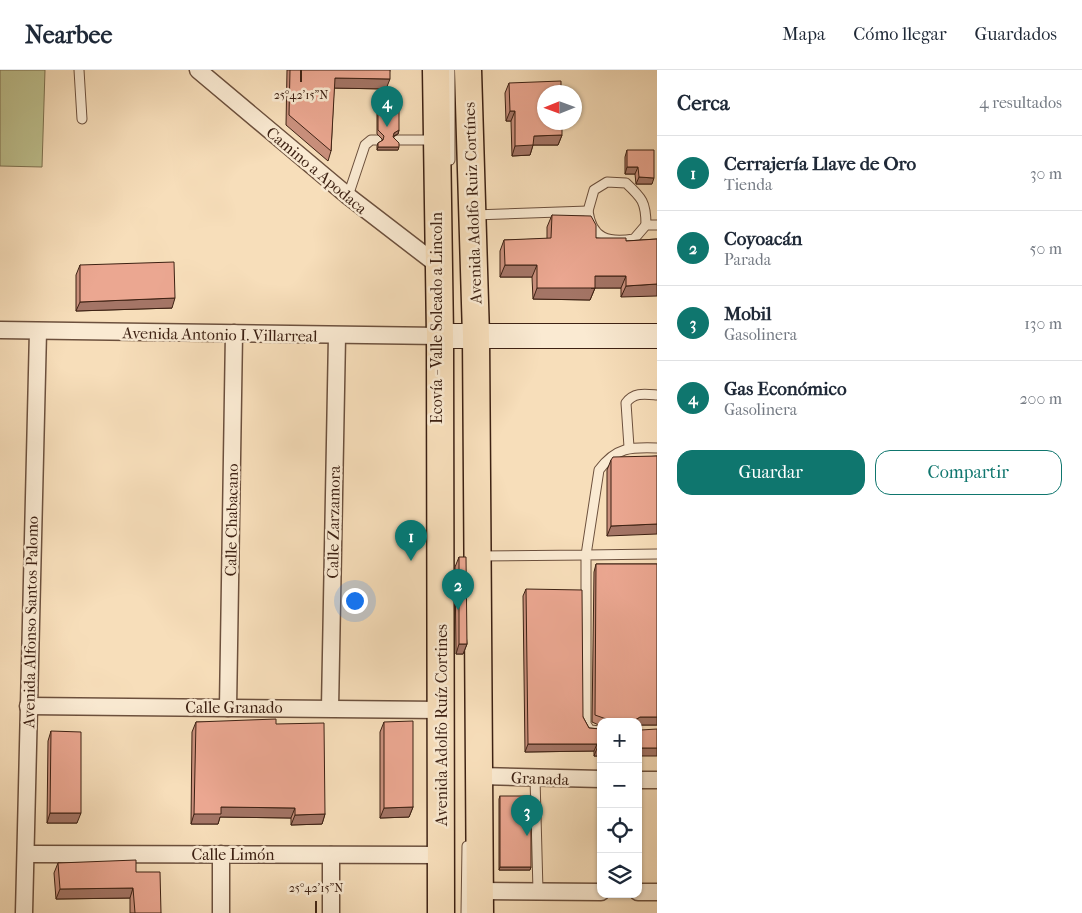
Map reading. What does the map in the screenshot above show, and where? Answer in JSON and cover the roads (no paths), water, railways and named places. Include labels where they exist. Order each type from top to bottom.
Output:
[{"type":"main road","name":"Avenida Adolfo Ruiz Cortínes","points":[[436,70],[439,266]]},
{"type":"main road","name":"Avenida Adolfo Ruiz Cortínes","points":[[456,336],[471,215],[467,70]]},
{"type":"main road","name":"Avenida Adolfo Ruíz Cortines","points":[[439,266],[456,336],[479,556],[480,902]]},
{"type":"main road","name":"Avenida Adolfo Ruíz Cortines","points":[[441,913],[441,710],[456,336]]},
{"type":"street","name":"Camino a Apodaca","points":[[198,70],[348,196],[439,266]]},
{"type":"street","name":"Avenida Antonio I. Villarreal","points":[[0,330],[337,336],[657,336]]},
{"type":"street","name":"Avenida Alfonso Santos Palomo","points":[[24,913],[38,331]]},
{"type":"street","name":"Calle Chabacano","points":[[228,708],[234,333]]},
{"type":"street","name":"Calle Zarzamora","points":[[330,708],[337,336]]},
{"type":"street","name":"Calle Granado","points":[[28,706],[441,710]]},
{"type":"street","name":"Granada","points":[[480,776],[597,779]]},
{"type":"street","points":[[642,780],[657,780]]},
{"type":"street","name":"Calle Limón","points":[[26,854],[441,855]]},
{"type":"street","points":[[221,854],[221,913]]},
{"type":"street","points":[[331,855],[331,913]]},
{"type":"street","points":[[480,902],[538,891],[597,892]]},
{"type":"street","points":[[642,892],[657,892]]},
{"type":"lane","points":[[79,70],[82,119]]},
{"type":"lane","points":[[450,70],[450,172]]},
{"type":"lane","points":[[466,374],[456,336],[467,70]]},
{"type":"lane","points":[[348,196],[365,145],[372,140],[377,140]]},
{"type":"lane","points":[[398,140],[437,140]]},
{"type":"lane","points":[[607,182],[626,183],[640,196],[646,208],[646,225],[634,239],[615,242],[601,236],[590,224],[588,211],[594,190],[607,182]]},
{"type":"lane","points":[[471,215],[588,211]]},
{"type":"lane","points":[[646,225],[657,225]]},
{"type":"lane","points":[[629,447],[626,403],[638,394],[657,395]]},
{"type":"lane","points":[[597,731],[590,730],[586,724],[586,555],[599,470],[604,464],[629,447],[657,448]]},
{"type":"lane","points":[[450,529],[450,567]]},
{"type":"lane","points":[[479,556],[657,554]]},
{"type":"lane","points":[[535,778],[538,891]]},
{"type":"lane","points":[[466,835],[466,913]]},
{"type":"place","name":"Gas Económico","points":[[387,127]]},
{"type":"place","name":"Cerrajería Llave de Oro","points":[[411,561]]},
{"type":"place","name":"Coyoacán","points":[[458,610]]},
{"type":"place","name":"Mobil","points":[[527,836]]}]
